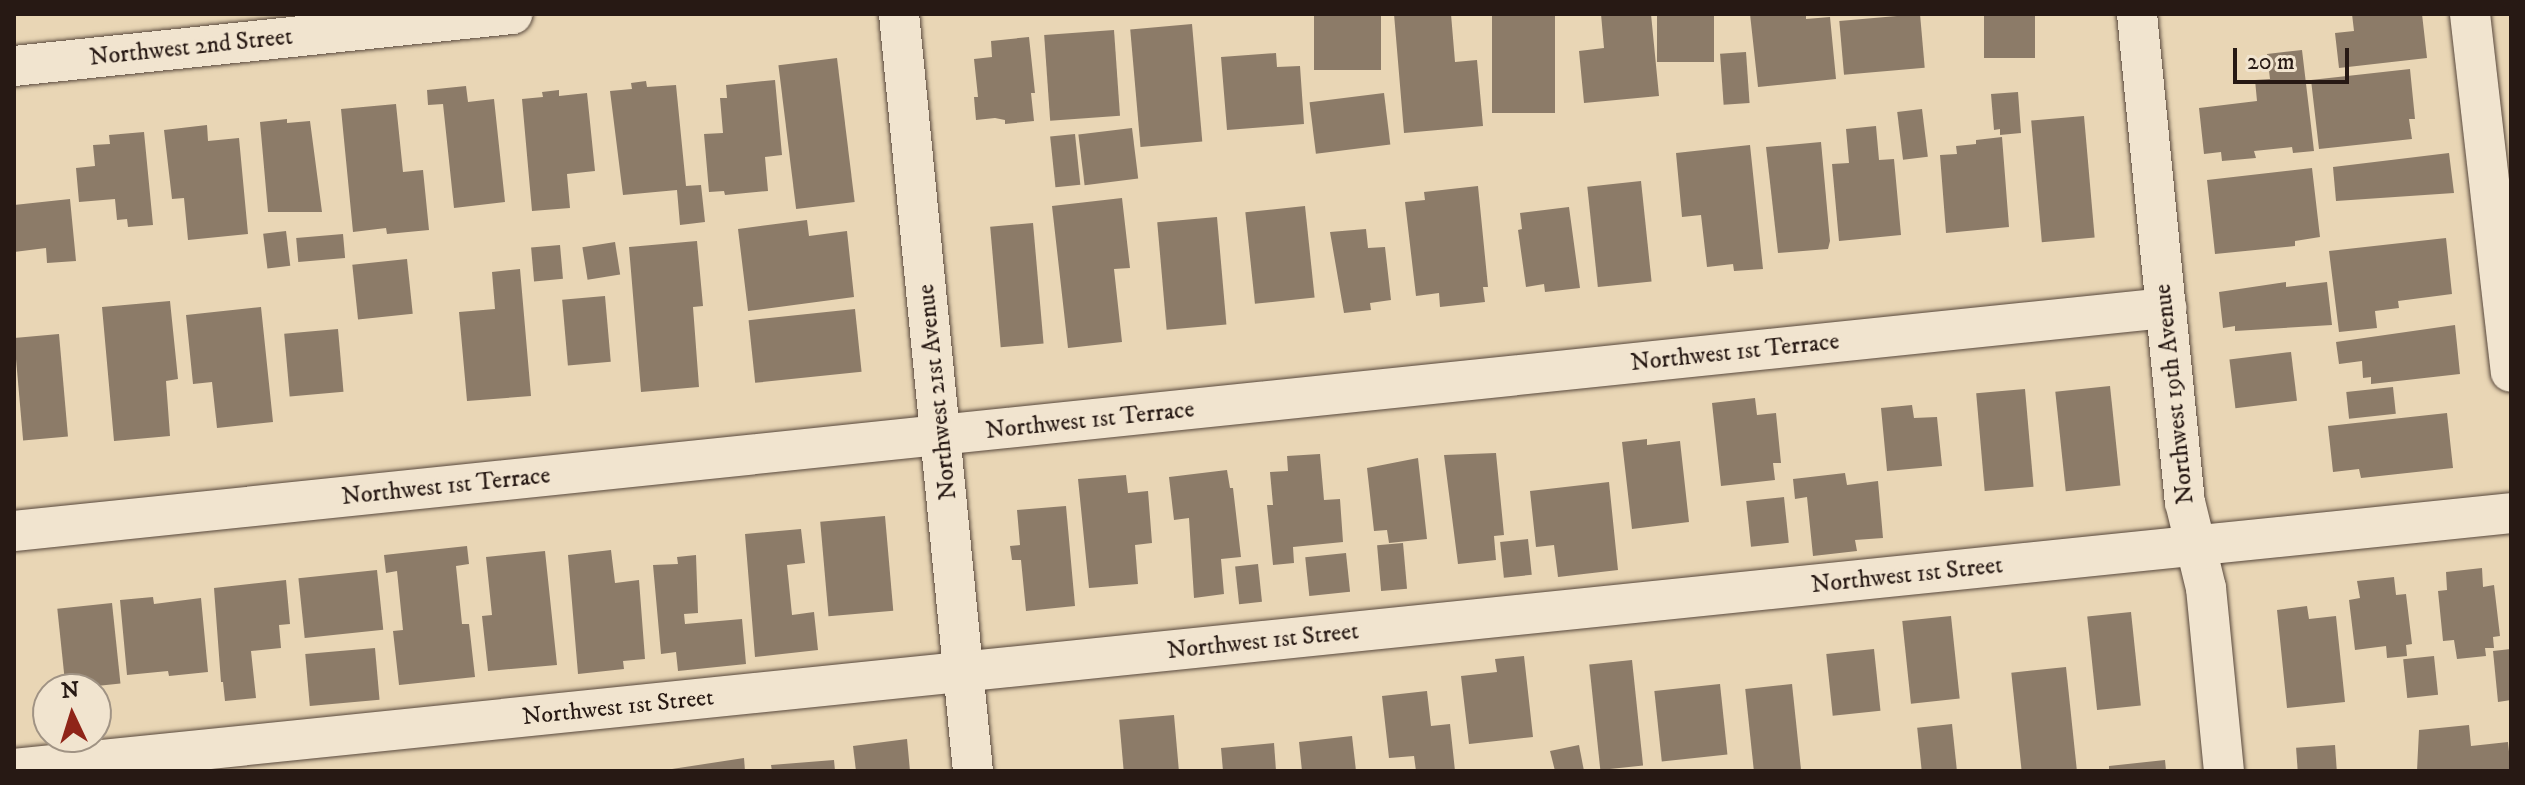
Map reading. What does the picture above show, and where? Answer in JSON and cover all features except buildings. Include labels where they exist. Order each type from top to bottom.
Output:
[{"type":"street","name":"Northwest 2nd Street","points":[[14,66],[512,14]]},
{"type":"street","name":"Northwest 21st Avenue","points":[[899,14],[943,437],[973,771]]},
{"type":"street","name":"Northwest 19th Avenue","points":[[2137,14],[2185,502],[2206,588],[2224,771]]},
{"type":"street","points":[[2470,14],[2511,372]]},
{"type":"street","name":"Northwest 1st Terrace","points":[[14,531],[2166,308]]},
{"type":"street","name":"Northwest 1st Street","points":[[14,769],[2511,513]]}]
